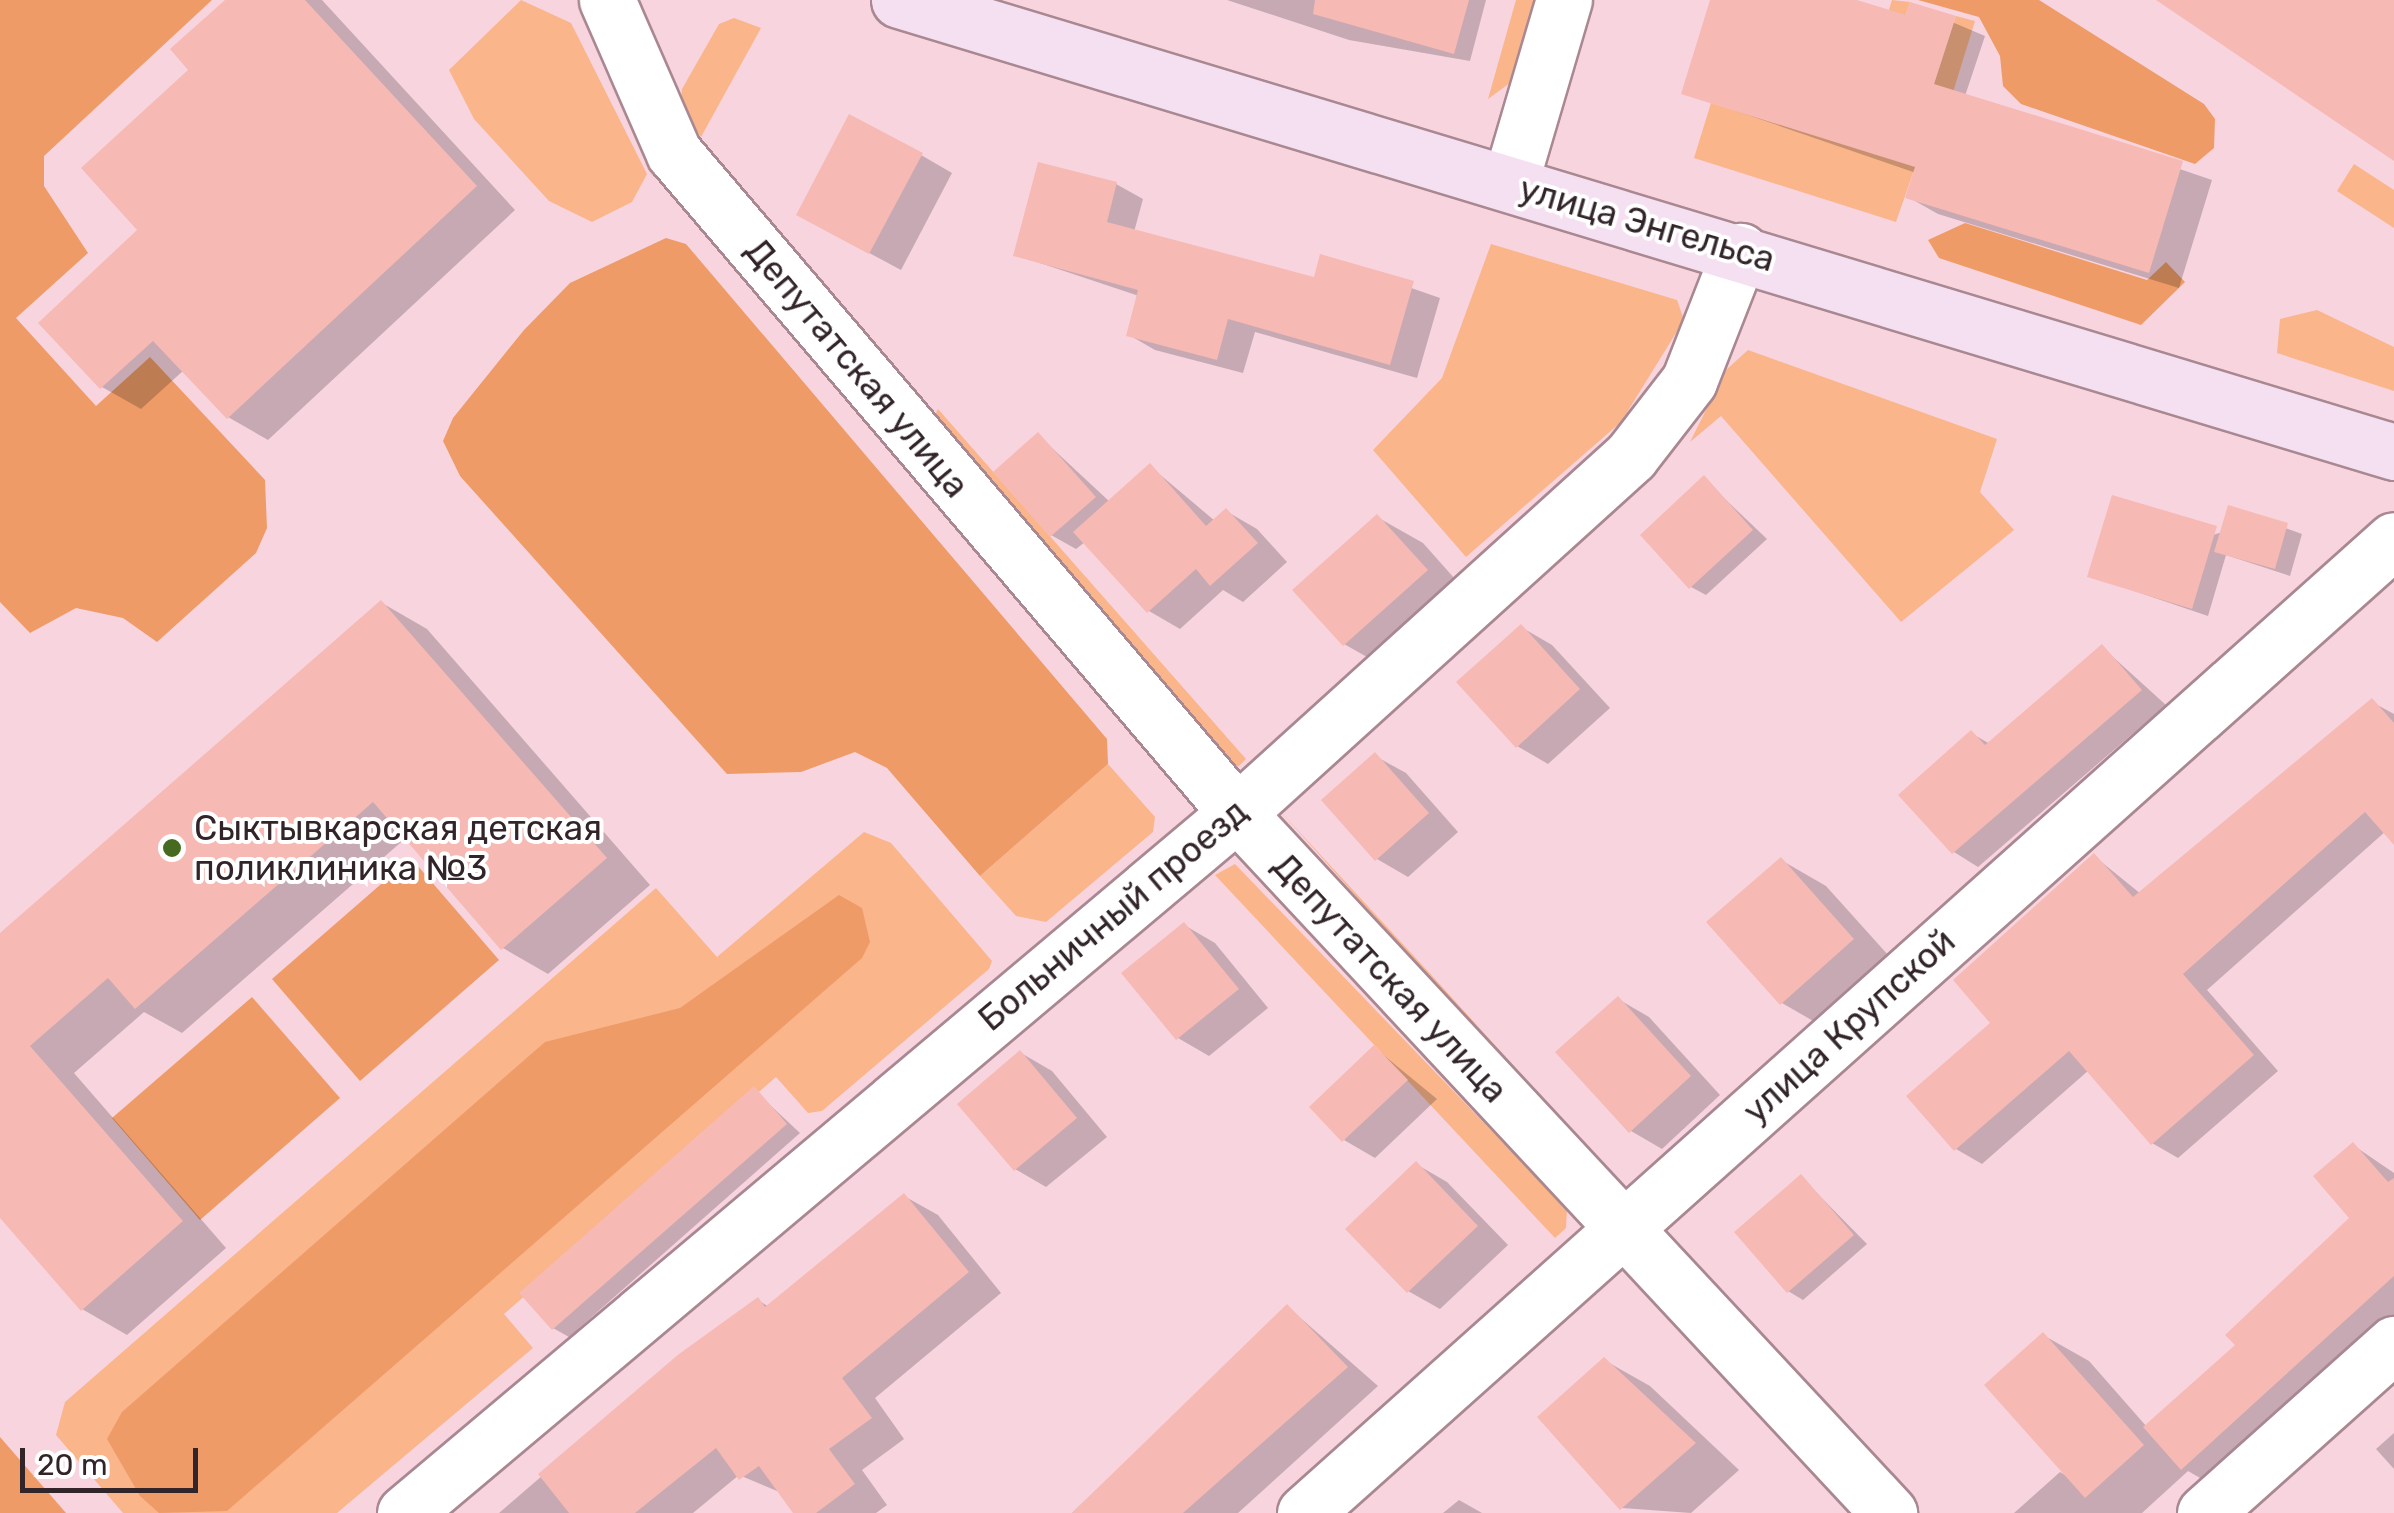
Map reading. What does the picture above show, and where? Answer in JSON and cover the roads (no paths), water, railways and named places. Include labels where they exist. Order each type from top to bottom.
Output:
[{"type":"street","name":"Депутатская улица","points":[[607,0],[674,153],[1236,813],[1890,1513]]},
{"type":"street","name":"улица Энгельса","points":[[899,0],[1740,251],[2394,452]]},
{"type":"street","points":[[1510,183],[1564,0]]},
{"type":"street","name":"Больничный проезд","points":[[404,1513],[1236,813],[1642,443],[1696,368],[1740,251]]},
{"type":"street","name":"улица Крупской","points":[[1306,1513],[2394,540]]},
{"type":"street","points":[[2205,1513],[2394,1344]]},
{"type":"place","name":"Сыктывкарская детская поликлиника №3","points":[[172,848]]}]
